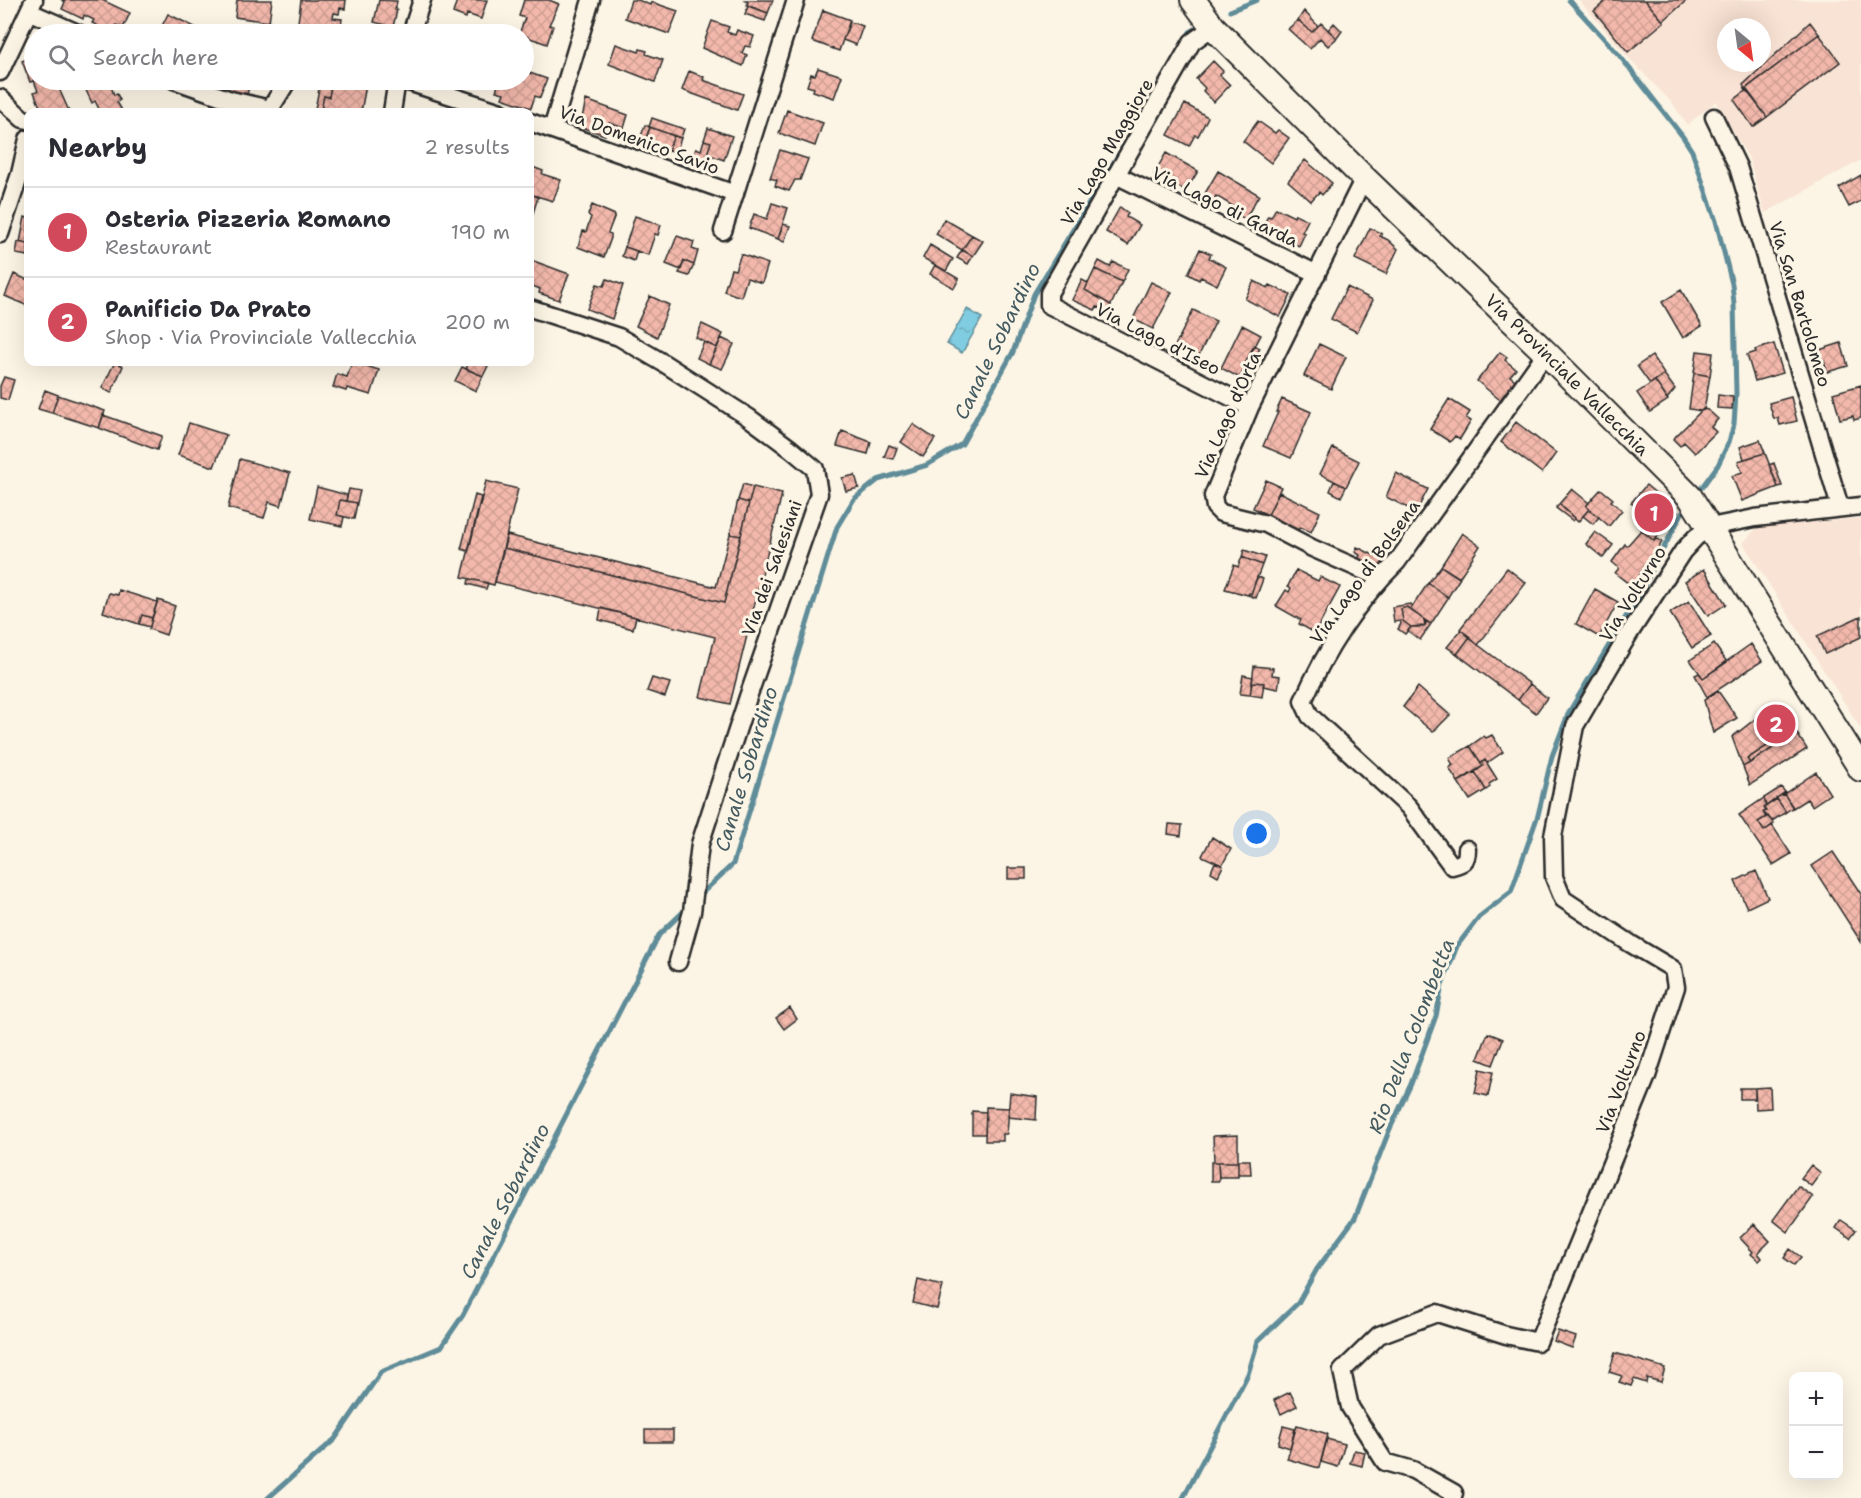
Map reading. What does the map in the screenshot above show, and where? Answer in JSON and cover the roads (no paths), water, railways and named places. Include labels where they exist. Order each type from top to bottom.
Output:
[{"type":"main road","name":"Via Provinciale Vallecchia","points":[[1193,0],[1213,27],[1690,497],[1861,769]]},
{"type":"main road","points":[[1209,0],[1213,27]]},
{"type":"street","points":[[414,24],[422,0]]},
{"type":"street","points":[[552,129],[591,0]]},
{"type":"street","name":"Via Domenico Savio","points":[[723,231],[796,0]]},
{"type":"street","points":[[0,72],[32,6],[63,24]]},
{"type":"street","name":"Via Lago Maggiore","points":[[1049,305],[1049,293],[1192,42],[1213,27]]},
{"type":"street","points":[[202,90],[231,100],[266,108]]},
{"type":"street","points":[[271,108],[282,90]]},
{"type":"street","points":[[393,108],[395,90]]},
{"type":"street","points":[[433,90],[489,108]]},
{"type":"street","points":[[0,98],[24,120]]},
{"type":"street","name":"Via San Bartolomeo","points":[[1714,117],[1738,166],[1840,507]]},
{"type":"street","name":"Via Domenico Savio","points":[[534,123],[735,194]]},
{"type":"street","points":[[0,234],[24,156]]},
{"type":"street","name":"Via Lago di Garda","points":[[1116,176],[1317,274]]},
{"type":"street","name":"Via Lago d'Orta","points":[[1364,178],[1250,407],[1213,496],[1215,507],[1221,513],[1266,524],[1312,548],[1380,578]]},
{"type":"street","name":"Via Lago d'Iseo","points":[[1049,305],[1250,407]]},
{"type":"street","name":"Via dei Salesiani","points":[[534,309],[619,337],[747,417],[815,469],[819,494],[747,698],[700,844],[692,912],[678,962]]},
{"type":"street","name":"Via Lago di Bolsena","points":[[1467,849],[1467,858],[1463,863],[1452,866],[1409,807],[1310,716],[1303,701],[1310,684],[1346,624],[1380,578],[1397,562],[1546,353]]},
{"type":"street","points":[[1710,527],[1755,518],[1861,506]]},
{"type":"street","name":"Via Volturno","points":[[1452,1498],[1454,1493],[1413,1470],[1385,1462],[1350,1407],[1342,1371],[1379,1335],[1437,1313],[1506,1335],[1539,1342],[1647,1076],[1676,987],[1673,969],[1630,944],[1563,899],[1554,877],[1553,836],[1575,726],[1629,634],[1683,551],[1696,537],[1710,527]]},
{"type":"water","points":[[967,309],[982,318],[962,353],[947,344]]},
{"type":"waterway","name":"Canale Sobardino","points":[[1230,11],[1257,0]]},
{"type":"waterway","name":"Rio Della Colombetta","points":[[1569,0],[1619,55],[1683,137],[1692,151],[1716,221],[1732,284],[1736,393],[1734,424],[1729,442],[1718,465],[1702,487]]},
{"type":"waterway","name":"Canale Sobardino","points":[[1185,40],[1190,32],[1201,26]]},
{"type":"waterway","name":"Canale Sobardino","points":[[699,896],[733,864],[837,527],[854,499],[878,480],[927,465],[962,444],[1013,352],[1034,294],[1123,147]]},
{"type":"waterway","name":"Rio Della Colombetta","points":[[1183,1498],[1248,1374],[1258,1341],[1298,1303],[1317,1269],[1355,1218],[1389,1131],[1411,1084],[1436,1016],[1442,985],[1457,946],[1479,917],[1511,892],[1538,815],[1552,756],[1569,712],[1639,595],[1682,513]]},
{"type":"waterway","name":"Canale Sobardino","points":[[268,1498],[335,1439],[381,1372],[441,1347],[463,1315],[659,935],[688,907]]},
{"type":"place","name":"Osteria Pizzeria Romano","points":[[1654,513]]},
{"type":"place","name":"Panificio Da Prato","points":[[1776,724]]}]
